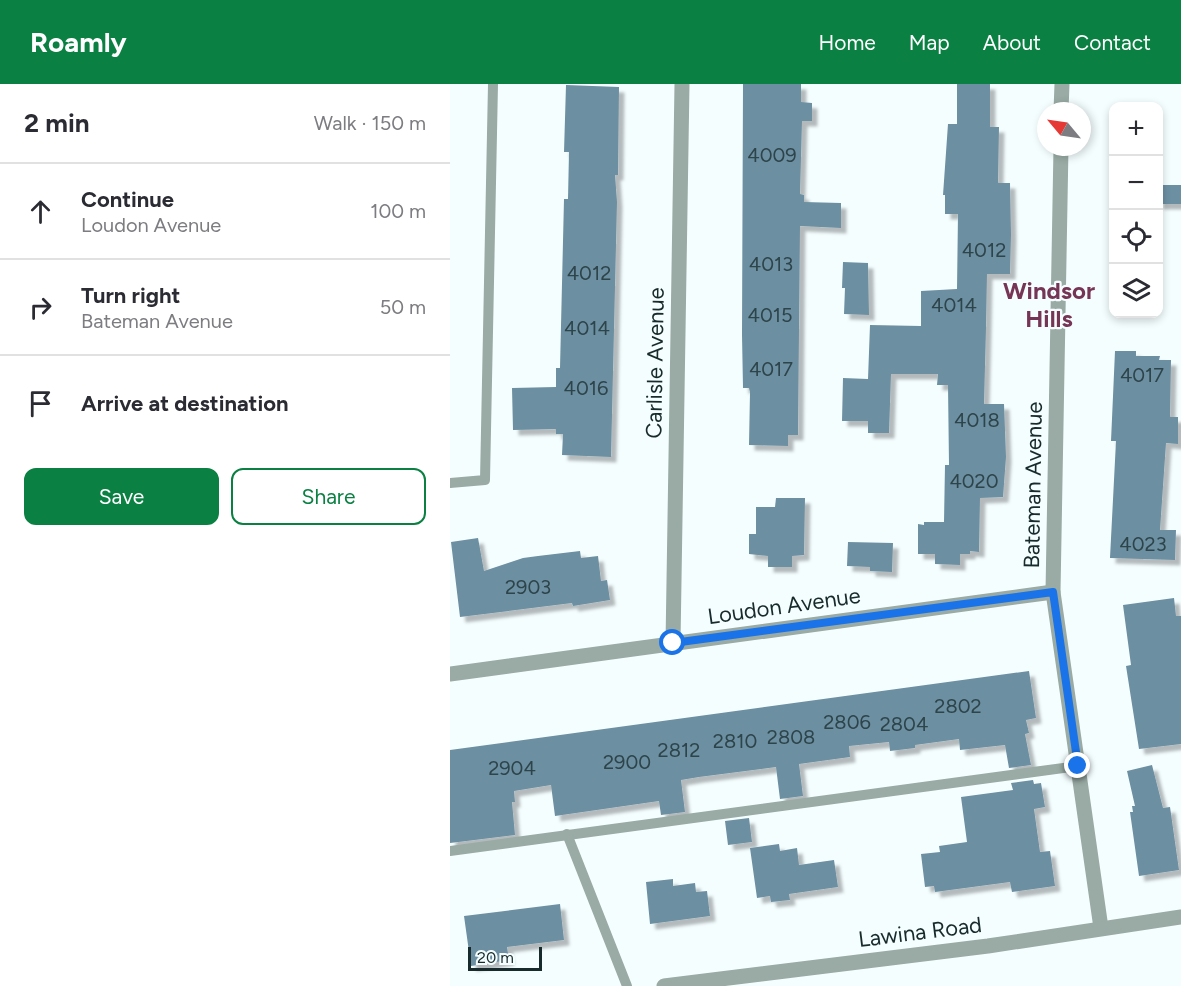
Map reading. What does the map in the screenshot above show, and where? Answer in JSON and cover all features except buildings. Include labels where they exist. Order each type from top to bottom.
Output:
[{"type":"street","name":"Carlisle Avenue","points":[[673,643],[682,84]]},
{"type":"street","points":[[1061,102],[1062,84]]},
{"type":"street","name":"Bateman Avenue","points":[[1061,156],[1053,592],[1101,928]]},
{"type":"street","name":"Loudon Avenue","points":[[450,674],[1053,592]]},
{"type":"street","name":"Lawina Road","points":[[664,986],[988,946],[1181,917]]},
{"type":"lane","points":[[450,483],[485,480],[493,84]]},
{"type":"lane","points":[[450,851],[1078,766]]},
{"type":"lane","points":[[567,834],[627,986]]},
{"type":"district","name":"Windsor Hills","points":[[1049,304]]},
{"type":"route","points":[[673,643],[1053,592],[1078,766]]}]
